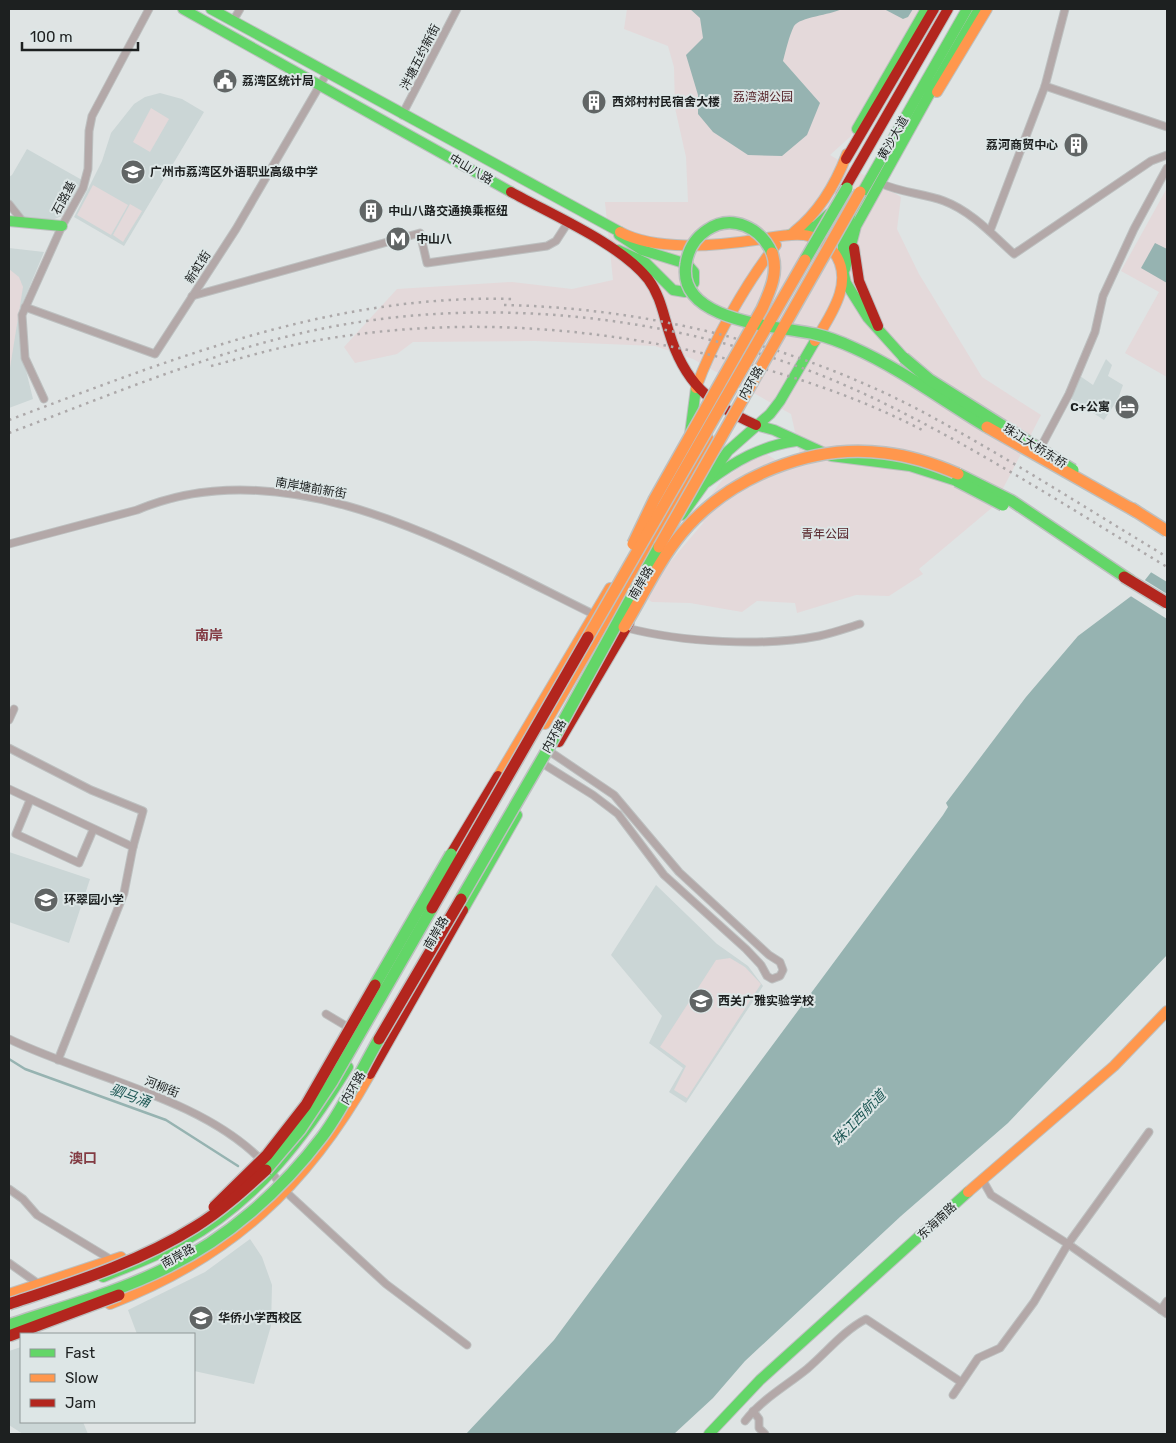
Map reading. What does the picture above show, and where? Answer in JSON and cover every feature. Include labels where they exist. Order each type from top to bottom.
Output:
[{"type":"main road","name":"中山八路","points":[[183,9],[612,248],[637,267],[656,291],[682,368],[696,388],[707,399],[729,413],[756,425],[774,430],[830,456],[910,466],[957,481],[1131,581]]},
{"type":"main road","name":"中山八路","points":[[211,9],[610,228],[641,239],[681,245],[726,244],[789,235]]},
{"type":"main road","points":[[846,160],[858,128],[926,9]]},
{"type":"main road","points":[[180,1238],[255,1168],[306,1105],[451,854],[615,580],[684,453],[691,430],[696,388],[707,357],[763,261],[777,243],[802,226],[820,204],[934,9]]},
{"type":"main road","name":"黄沙大道","points":[[789,235],[818,226],[832,211],[949,9]]},
{"type":"main road","name":"内环路","points":[[9,1304],[129,1262],[180,1238],[222,1211],[260,1178],[286,1150],[312,1115],[613,602],[949,9]]},
{"type":"main road","name":"黄沙大道","points":[[843,274],[850,229],[927,79],[966,9]]},
{"type":"main road","name":"内环路","points":[[11,1322],[166,1266],[192,1254],[250,1214],[294,1172],[323,1136],[550,750],[712,451],[966,9]]},
{"type":"main road","points":[[843,274],[849,257],[850,229],[880,183],[979,9]]},
{"type":"main road","points":[[920,112],[946,79],[987,9]]},
{"type":"main road","points":[[927,79],[930,93]]},
{"type":"main road","points":[[820,204],[832,211],[850,229],[859,281]]},
{"type":"main road","points":[[9,221],[62,226]]},
{"type":"main road","points":[[593,614],[613,602],[654,500],[752,328],[756,321],[772,286],[775,274],[775,257],[765,238],[745,225],[722,223],[700,234],[690,248],[685,264],[690,289],[694,296],[708,308],[727,316],[752,321],[760,323],[813,334],[825,337],[860,350],[1033,456],[1137,512]]},
{"type":"main road","points":[[610,228],[642,250],[689,265],[694,272],[694,283],[685,292],[674,291],[644,262],[612,248]]},
{"type":"main road","points":[[789,235],[813,237],[828,246],[840,262],[843,274],[856,300],[882,334]]},
{"type":"main road","points":[[849,257],[882,334]]},
{"type":"main road","name":"南岸路","points":[[11,1322],[166,1266],[210,1237],[246,1199],[296,1154],[337,1104],[661,547],[724,456],[775,408],[786,392],[836,302],[843,274]]},
{"type":"main road","name":"珠江大桥东桥","points":[[882,334],[904,358],[930,380],[1167,531]]},
{"type":"main road","name":"南岸路","points":[[296,1154],[500,803],[613,602],[638,566],[707,440],[710,425],[707,399]]},
{"type":"main road","points":[[707,440],[719,445],[724,456]]},
{"type":"main road","points":[[550,750],[627,628],[704,484],[749,453],[763,447],[796,441]]},
{"type":"main road","points":[[29,1333],[155,1287],[196,1263],[233,1236],[285,1192],[309,1166],[332,1136],[359,1092],[545,765],[550,750],[667,554],[683,532],[706,509],[738,485],[769,470],[797,460],[830,454],[876,451],[935,462],[991,489],[1167,603]]},
{"type":"main road","points":[[615,580],[638,566]]},
{"type":"main road","points":[[498,776],[500,803]]},
{"type":"main road","points":[[9,1294],[114,1260],[184,1230],[217,1210],[246,1199],[273,1174],[358,1033],[486,805],[498,776]]},
{"type":"main road","points":[[406,946],[425,932]]},
{"type":"main road","name":"东海南路","points":[[709,1434],[760,1380],[982,1180],[1108,1071],[1167,1011]]},
{"type":"main road","name":"南岸路","points":[[9,1310],[119,1272],[163,1253],[209,1227],[246,1199]]},
{"type":"main road","points":[[9,1334],[119,1295],[166,1266],[196,1263]]},
{"type":"main road","points":[[74,1317],[93,1292]]},
{"type":"street","name":"石路基","points":[[44,399],[25,358],[22,315],[62,226],[86,181],[92,116],[149,9]]},
{"type":"street","points":[[233,21],[240,9]]},
{"type":"street","name":"泮塘五约新街","points":[[402,115],[457,9]]},
{"type":"street","points":[[990,232],[1045,86],[1065,9]]},
{"type":"street","name":"新虹街","points":[[25,307],[155,354],[236,229],[327,73]]},
{"type":"street","points":[[1045,86],[1167,127]]},
{"type":"street","points":[[880,183],[894,189],[944,201],[980,222],[1014,254],[1151,161],[1167,155]]},
{"type":"street","points":[[1043,443],[1072,386],[1094,332],[1103,296],[1134,229],[1167,168]]},
{"type":"street","points":[[9,204],[24,223]]},
{"type":"street","points":[[192,296],[420,232],[427,263],[547,246],[556,241],[567,224]]},
{"type":"street","name":"南岸塘前新街","points":[[9,544],[137,510],[152,504],[192,495],[240,491],[287,494],[349,506],[396,522],[497,566],[593,614]]},
{"type":"street","points":[[627,628],[681,637],[737,641],[782,640],[819,636],[860,624]]},
{"type":"street","points":[[9,720],[14,709]]},
{"type":"street","points":[[9,748],[91,790],[143,811],[133,847],[124,893],[58,1060]]},
{"type":"street","points":[[545,765],[593,795],[618,814],[664,875],[746,949],[761,965],[767,976],[772,979],[780,976],[783,970],[780,962],[679,872],[614,795],[550,750]]},
{"type":"street","points":[[9,789],[93,830],[133,847]]},
{"type":"street","points":[[30,800],[16,834],[79,863],[93,830]]},
{"type":"street","points":[[326,1014],[358,1033]]},
{"type":"street","name":"河柳街","points":[[9,1038],[58,1060],[182,1107],[237,1139],[273,1174],[285,1192],[386,1284],[468,1345]]},
{"type":"street","points":[[953,1395],[978,1358],[1000,1348],[1034,1302],[1068,1244],[1149,1132]]},
{"type":"street","points":[[296,1154],[309,1166]]},
{"type":"street","points":[[982,1180],[991,1195],[1068,1244],[1164,1312],[1167,1301]]},
{"type":"street","points":[[9,1189],[23,1199],[37,1215],[114,1260],[119,1272]]},
{"type":"street","points":[[9,1263],[40,1284]]},
{"type":"street","points":[[745,1421],[753,1411],[808,1368],[854,1325],[866,1319],[961,1382]]},
{"type":"street","points":[[753,1411],[759,1419],[759,1428],[765,1434]]},
{"type":"shaded area","name":"广州市荔湾区外语职业高级中学","points":[[160,93],[182,99],[204,112],[124,246],[74,217],[102,161],[111,133],[134,104],[145,97]]},
{"type":"shaded area","points":[[27,149],[82,180],[62,216],[52,220],[25,218],[9,199],[9,177]]},
{"type":"shaded area","points":[[9,248],[44,252],[19,312],[23,358],[33,399],[9,408]]},
{"type":"shaded area","points":[[1106,359],[1112,365],[1108,376],[1123,385],[1118,399],[1104,420],[1070,398],[1080,376],[1093,385]]},
{"type":"shaded area","name":"环翠园小学","points":[[9,852],[90,879],[69,943],[9,922]]},
{"type":"shaded area","name":"西关广雅实验学校","points":[[656,885],[717,944],[748,966],[763,986],[686,1103],[669,1092],[683,1068],[649,1043],[662,1016],[611,955]]},
{"type":"shaded area","name":"华侨小学西校区","points":[[250,1239],[262,1257],[272,1285],[271,1326],[254,1384],[195,1371],[195,1333],[137,1333],[128,1310],[205,1272]]},
{"type":"shaded area","points":[[20,1347],[20,1423],[83,1423],[88,1434],[23,1434],[9,1425],[9,1351]]},
{"type":"green space","points":[[627,9],[923,9],[850,137],[830,155],[901,197],[897,229],[919,274],[982,377],[1041,415],[994,506],[919,569],[923,574],[889,596],[856,595],[797,613],[795,603],[757,601],[742,612],[690,603],[652,602],[647,599],[665,568],[704,522],[688,526],[723,479],[763,452],[776,460],[800,454],[791,414],[693,359],[655,346],[535,341],[413,342],[397,354],[355,363],[344,347],[397,289],[512,282],[572,289],[613,280],[605,202],[688,202],[686,157],[675,108],[674,67],[668,46],[624,29]]},
{"type":"green space","points":[[151,108],[169,119],[150,152],[133,142]]},
{"type":"green space","points":[[93,185],[128,205],[111,235],[77,215]]},
{"type":"green space","points":[[1167,188],[1167,377],[1125,353],[1159,292],[1121,271]]},
{"type":"green space","points":[[130,204],[142,211],[123,242],[113,235]]},
{"type":"green space","points":[[9,269],[19,277],[23,287],[9,374]]},
{"type":"green space","points":[[730,958],[745,967],[761,984],[687,1098],[674,1090],[686,1066],[660,1047],[716,960]]},
{"type":"water","points":[[690,9],[842,9],[802,20],[792,30],[783,61],[820,103],[807,135],[782,156],[748,155],[713,132],[698,114],[698,95],[686,55],[703,38],[700,18]]},
{"type":"water","points":[[884,9],[913,9],[908,17],[903,19]]},
{"type":"water","points":[[1155,243],[1167,249],[1167,283],[1141,268]]},
{"type":"water","name":"珠江西航道","points":[[1167,552],[1167,955],[1008,1123],[901,1216],[745,1361],[713,1398],[674,1434],[466,1434],[554,1340],[943,815],[948,807],[946,803],[1026,697],[1078,636],[1134,594]]},
{"type":"pier","points":[[1167,552],[1167,582],[1149,571]]},
{"type":"pier","points":[[1143,579],[1167,594],[1167,619],[1129,595]]},
{"type":"waterway","name":"驷马涌","points":[[9,1059],[25,1069],[166,1120],[238,1166]]},
{"type":"railway","points":[[9,420],[132,374],[255,334],[381,307],[446,300],[513,299]]},
{"type":"railway","points":[[504,305],[612,313],[665,322],[719,334],[771,349],[822,367],[872,387],[952,428],[1167,557]]},
{"type":"railway","points":[[9,433],[191,365],[265,342],[302,333],[373,320],[445,313],[519,313],[592,318],[665,330],[736,347],[805,369],[871,397],[984,457],[1167,567]]},
{"type":"railway","points":[[211,366],[303,343],[357,334],[411,329],[466,327],[574,332],[682,349],[760,368],[808,382],[856,400],[926,432]]},
{"type":"traffic: fast","points":[[183,9],[511,192]]},
{"type":"traffic: fast","points":[[211,9],[620,232]]},
{"type":"traffic: fast","points":[[857,129],[926,9]]},
{"type":"traffic: fast","points":[[904,358],[868,318],[846,283],[843,270],[843,240],[851,212],[967,9]]},
{"type":"traffic: fast","points":[[930,93],[979,9]]},
{"type":"traffic: fast","points":[[845,269],[856,226],[930,93],[929,86]]},
{"type":"traffic: fast","points":[[805,260],[847,188]]},
{"type":"traffic: fast","points":[[789,235],[816,226],[829,214]]},
{"type":"traffic: fast","points":[[9,221],[62,226]]},
{"type":"traffic: fast","points":[[772,253],[761,236],[753,230],[736,223],[717,225],[703,233],[690,249],[686,264],[687,283],[697,298],[713,310],[733,318],[755,324],[820,335],[871,356],[905,375],[987,427]]},
{"type":"traffic: fast","points":[[618,250],[646,263],[673,290],[685,292],[694,283],[694,272],[687,264],[642,250],[619,235]]},
{"type":"traffic: fast","points":[[682,515],[728,451],[770,414],[780,401],[815,341]]},
{"type":"traffic: fast","points":[[904,358],[930,380],[1073,470]]},
{"type":"traffic: fast","points":[[690,434],[696,388]]},
{"type":"traffic: fast","points":[[756,425],[774,430],[831,456],[910,466],[957,481]]},
{"type":"traffic: fast","points":[[707,482],[728,467],[749,456],[783,443],[796,441]]},
{"type":"traffic: fast","points":[[958,474],[1012,501],[1131,581]]},
{"type":"traffic: fast","points":[[957,481],[1003,505]]},
{"type":"traffic: fast","points":[[461,899],[549,747],[659,547]]},
{"type":"traffic: fast","points":[[463,910],[517,815]]},
{"type":"traffic: fast","points":[[375,985],[451,854]]},
{"type":"traffic: fast","points":[[266,1170],[300,1130],[332,1082],[432,908]]},
{"type":"traffic: fast","points":[[9,1325],[147,1277],[189,1256],[252,1212],[289,1176],[322,1137],[345,1101],[379,1039]]},
{"type":"traffic: fast","points":[[103,1277],[183,1242],[210,1226],[234,1207],[277,1165],[296,1142],[332,1093],[348,1067]]},
{"type":"traffic: fast","points":[[709,1434],[760,1380],[968,1192]]},
{"type":"traffic: slow","points":[[937,92],[987,9]]},
{"type":"traffic: slow","points":[[794,232],[811,216],[825,197],[847,154]]},
{"type":"traffic: slow","points":[[659,547],[860,192]]},
{"type":"traffic: slow","points":[[620,232],[650,242],[686,245],[722,244],[791,235],[808,236],[820,240],[833,251],[839,262],[842,285],[834,309],[815,341]]},
{"type":"traffic: slow","points":[[696,388],[720,333],[753,277],[776,245]]},
{"type":"traffic: slow","points":[[633,544],[654,500],[762,309],[771,288],[774,274],[775,267],[772,253]]},
{"type":"traffic: slow","points":[[588,637],[805,260]]},
{"type":"traffic: slow","points":[[987,427],[1137,512]]},
{"type":"traffic: slow","points":[[545,724],[670,510],[708,438]]},
{"type":"traffic: slow","points":[[624,627],[658,567],[682,533],[701,513],[723,495],[748,480],[774,468],[801,459],[829,453],[857,451],[913,458],[958,474]]},
{"type":"traffic: slow","points":[[1131,508],[1167,531]]},
{"type":"traffic: slow","points":[[495,782],[610,588]]},
{"type":"traffic: slow","points":[[968,1192],[1114,1066],[1167,1011]]},
{"type":"traffic: slow","points":[[110,1304],[153,1285],[193,1264],[229,1240],[262,1213],[292,1184],[320,1151],[346,1114],[370,1074]]},
{"type":"traffic: slow","points":[[9,1294],[121,1257]]},
{"type":"traffic: jam","points":[[846,159],[934,9]]},
{"type":"traffic: jam","points":[[841,195],[948,9]]},
{"type":"traffic: jam","points":[[511,192],[603,242],[635,266],[648,279],[656,291],[675,349],[682,365],[691,378],[712,400],[756,425]]},
{"type":"traffic: jam","points":[[854,248],[859,281],[878,326]]},
{"type":"traffic: jam","points":[[1124,577],[1167,603]]},
{"type":"traffic: jam","points":[[559,742],[629,623]]},
{"type":"traffic: jam","points":[[432,908],[588,637]]},
{"type":"traffic: jam","points":[[451,854],[498,776]]},
{"type":"traffic: jam","points":[[379,1039],[461,899]]},
{"type":"traffic: jam","points":[[370,1074],[463,910]]},
{"type":"traffic: jam","points":[[214,1207],[267,1155],[306,1105],[375,985]]},
{"type":"traffic: jam","points":[[9,1304],[128,1262],[173,1240],[214,1214],[266,1170]]},
{"type":"traffic: jam","points":[[9,1336],[119,1295]]},
{"type":"place","name":"荔湾区统计局","points":[[225,81]]},
{"type":"place","name":"西郊村村民宿舍大楼","points":[[594,102]]},
{"type":"place","name":"荔河商贸中心","points":[[1076,145]]},
{"type":"place","name":"广州市荔湾区外语职业高级中学","points":[[133,172]]},
{"type":"place","name":"中山八路交通换乘枢纽","points":[[371,211]]},
{"type":"place","name":"中山八","points":[[398,239]]},
{"type":"place","name":"C+公寓","points":[[1127,407]]},
{"type":"place","name":"环翠园小学","points":[[46,900]]},
{"type":"place","name":"西关广雅实验学校","points":[[701,1001]]},
{"type":"place","name":"华侨小学西校区","points":[[201,1318]]},
{"type":"district","name":"南岸","points":[[209,635]]},
{"type":"district","name":"澳口","points":[[83,1158]]},
{"type":"park label","name":"荔湾湖公园","points":[[763,97]]},
{"type":"park label","name":"青年公园","points":[[825,534]]}]
